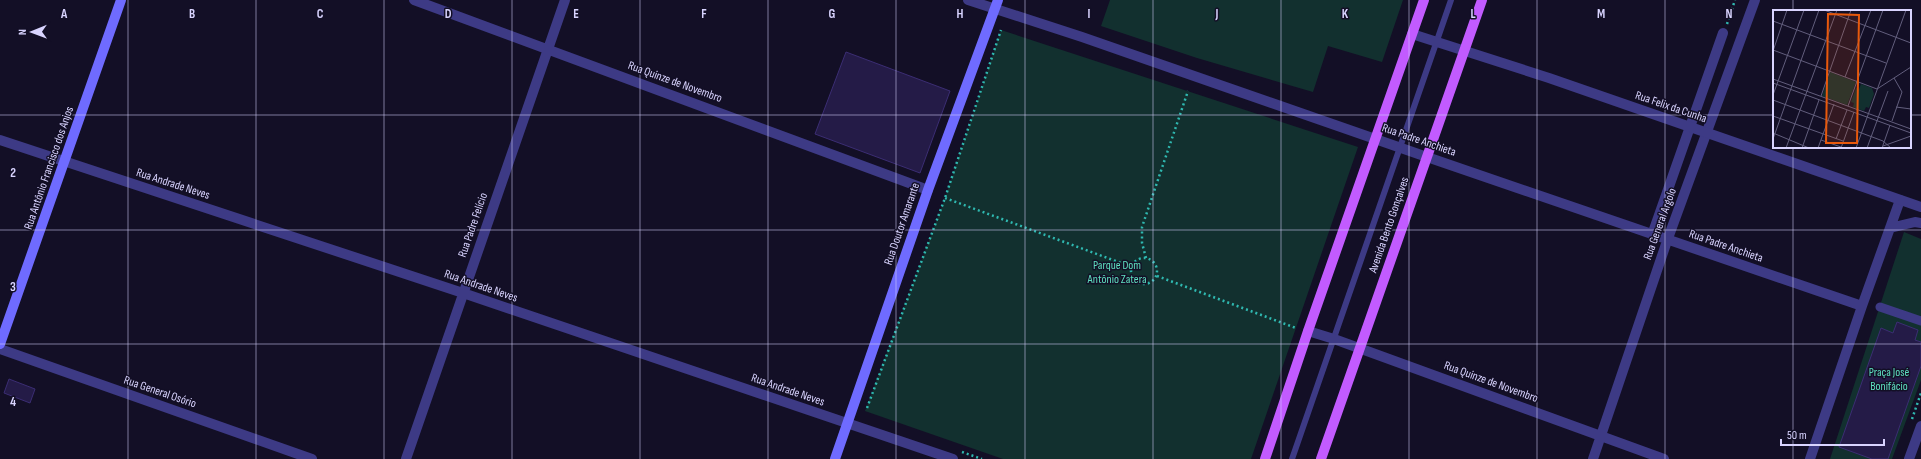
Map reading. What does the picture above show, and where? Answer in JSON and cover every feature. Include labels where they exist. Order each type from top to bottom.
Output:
[{"type":"main road","name":"Rua Antônio Francisco dos Anjos","points":[[0,344],[121,0]]},
{"type":"main road","points":[[1265,459],[1308,331],[1424,0]]},
{"type":"main road","name":"Avenida Bento Gonçalves","points":[[1321,459],[1482,0]]},
{"type":"main road","name":"Rua Doutor Amarante","points":[[835,459],[928,190],[996,5]]},
{"type":"street","name":"Rua Quinze de Novembro","points":[[414,0],[928,190]]},
{"type":"street","name":"Rua Padre Felício","points":[[406,459],[565,0]]},
{"type":"street","name":"Rua Padre Anchieta","points":[[968,0],[996,5],[1082,37],[1667,241],[1862,306]]},
{"type":"street","name":"Rua General Argolo","points":[[1593,459],[1667,241],[1708,133],[1755,0]]},
{"type":"street","name":"Rua General Argolo","points":[[1652,235],[1723,33]]},
{"type":"street","name":"Rua Felix da Cunha","points":[[1412,34],[1465,50],[1921,207]]},
{"type":"street","name":"Rua Andrade Neves","points":[[0,140],[463,293],[953,459]]},
{"type":"street","points":[[1810,459],[1900,200]]},
{"type":"street","points":[[1890,228],[1915,222],[1921,223]]},
{"type":"street","points":[[1880,307],[1921,321]]},
{"type":"street","name":"Rua Quinze de Novembro","points":[[1308,331],[1360,348],[1664,459]]},
{"type":"street","name":"Rua General Osório","points":[[0,349],[312,459]]},
{"type":"street","points":[[1909,459],[1921,426]]},
{"type":"lane","points":[[1292,459],[1451,0]]},
{"type":"path","points":[[1723,33],[1735,0]]},
{"type":"path","points":[[866,411],[945,198],[1001,30]]},
{"type":"path","points":[[1146,258],[1137,260],[1132,267],[1132,276],[1140,284],[1148,284],[1156,276],[1157,266],[1146,258],[1142,243],[1142,227],[1188,91]]},
{"type":"path","points":[[945,198],[1132,267]]},
{"type":"path","points":[[1156,276],[1296,328]]},
{"type":"green space","points":[[1110,0],[1403,0],[1382,62],[1328,46],[1313,92],[1197,58],[1101,26]]},
{"type":"green space","name":"Parque Dom Antônio Zatera","points":[[1001,30],[1358,147],[1251,459],[1003,459],[865,411],[945,198]]},
{"type":"green space","name":"Praça José Bonifácio","points":[[1904,232],[1921,239],[1921,380],[1892,459],[1830,459]]},
{"type":"building","points":[[846,52],[950,91],[920,173],[815,134]]},
{"type":"building","points":[[1897,322],[1918,330],[1915,340],[1921,342],[1921,366],[1888,459],[1872,459],[1839,447],[1881,328],[1893,333]]},
{"type":"building","points":[[9,379],[35,389],[30,403],[4,393]]}]
